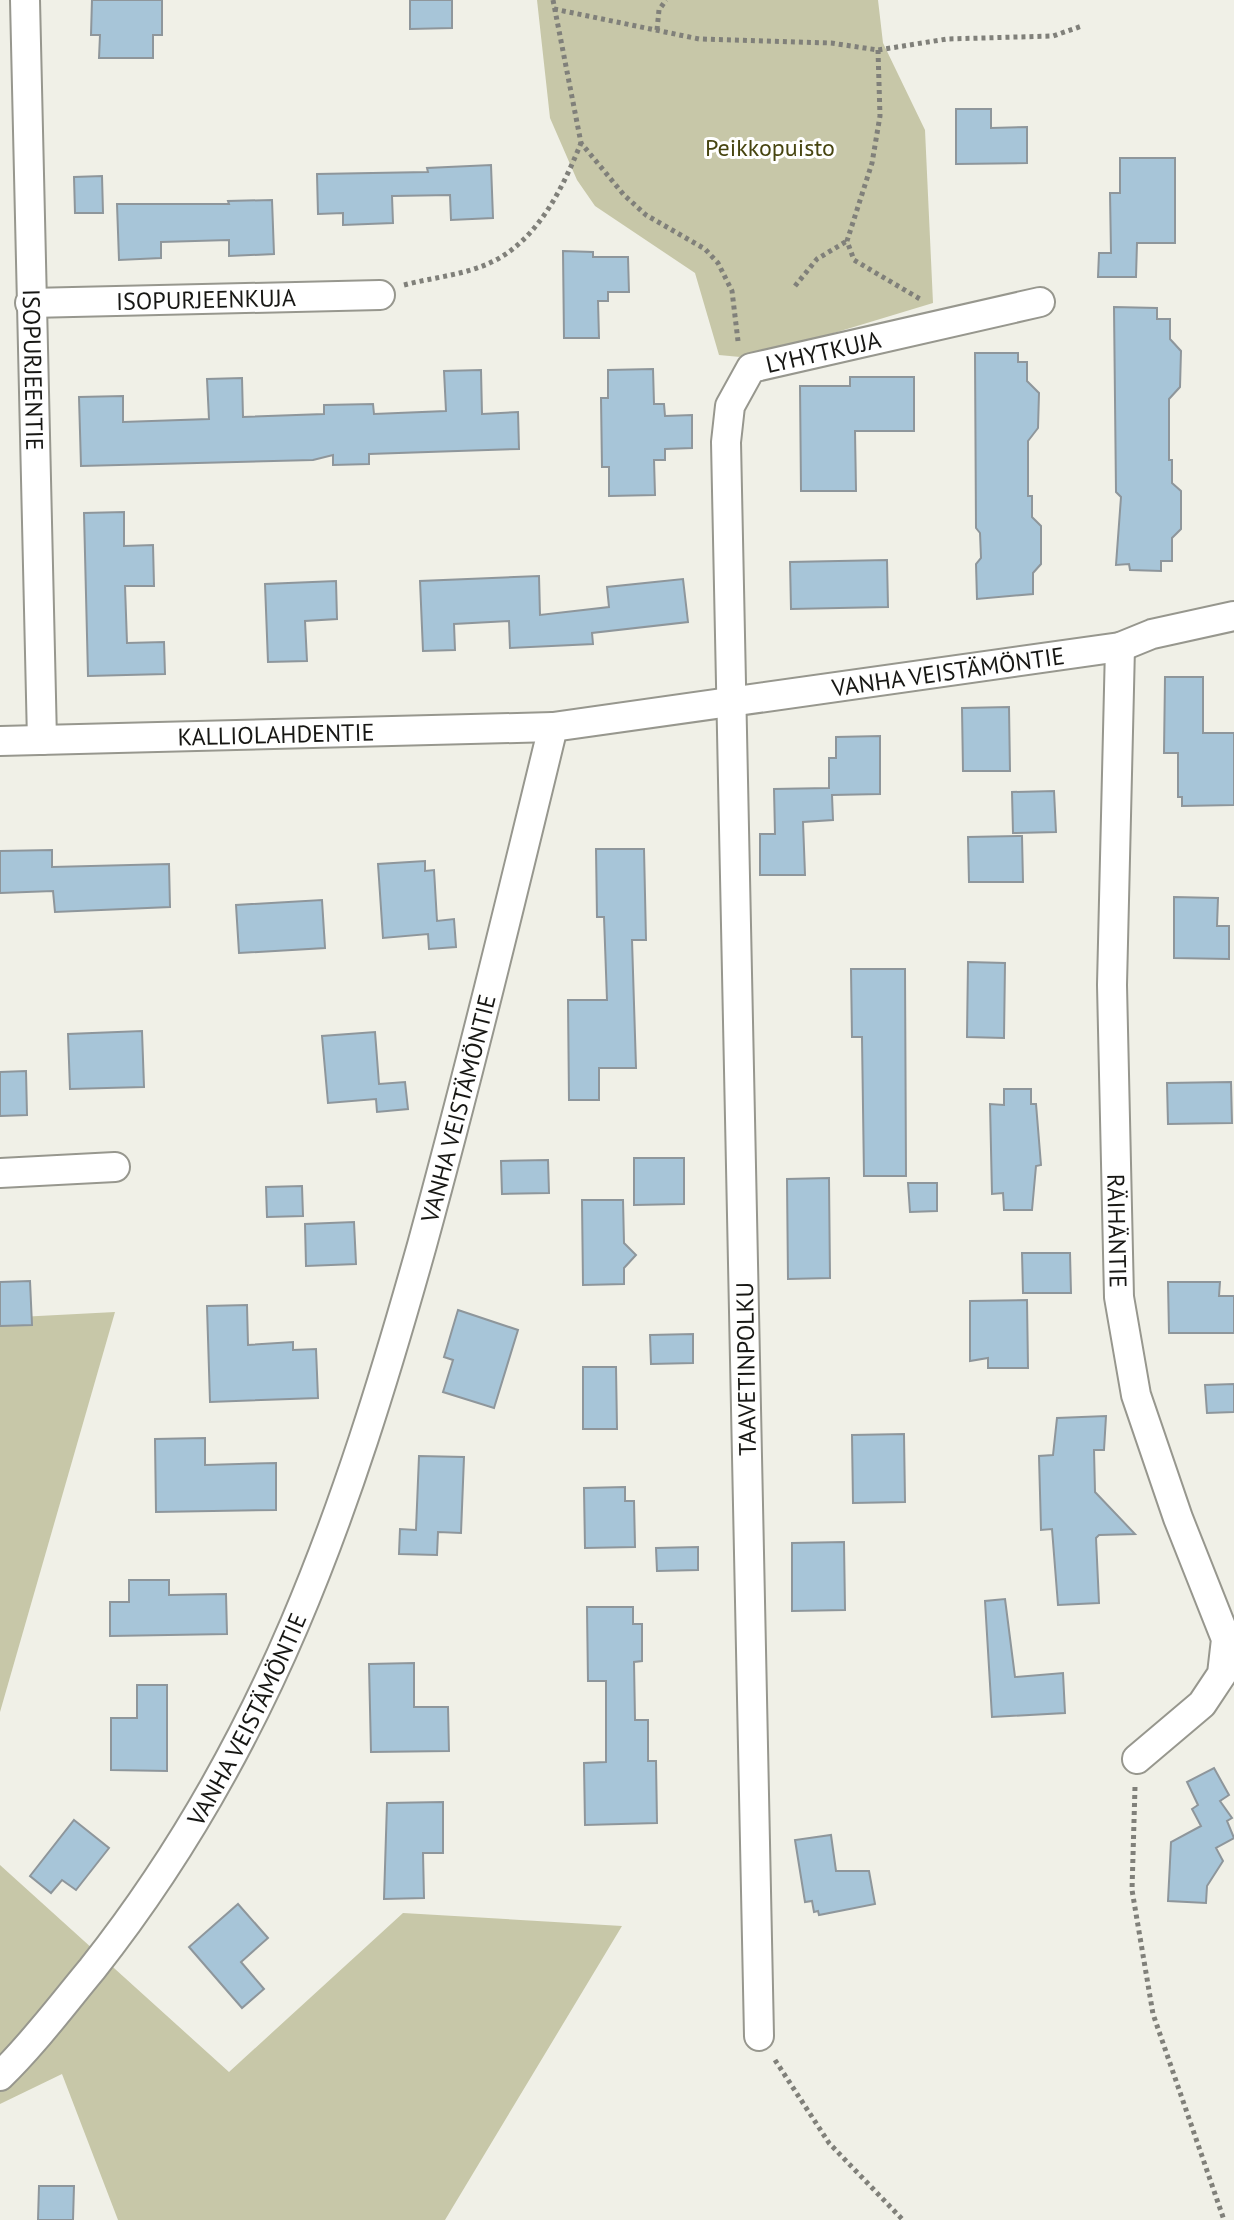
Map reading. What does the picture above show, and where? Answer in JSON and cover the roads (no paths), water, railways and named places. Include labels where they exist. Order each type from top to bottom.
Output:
[{"type":"street","name":"ISOPURJEENTIE","points":[[25,0],[42,740]]},
{"type":"street","name":"ISOPURJEENKUJA","points":[[30,303],[380,295]]},
{"type":"street","name":"LYHYTKUJA","points":[[733,702],[726,442],[730,406],[751,368],[1040,302]]},
{"type":"street","name":"VANHA VEISTÄMÖNTIE","points":[[0,2076],[26,2051],[133,1916],[209,1799],[266,1693],[325,1556],[385,1378],[454,1130],[553,727],[1120,647],[1152,634],[1234,616]]},
{"type":"street","name":"RÄIHÄNTIE","points":[[1120,647],[1112,985],[1119,1297],[1136,1395],[1178,1518],[1226,1639],[1222,1674],[1202,1704],[1137,1759]]},
{"type":"street","name":"TAAVETINPOLKU","points":[[733,702],[759,2036]]},
{"type":"street","name":"KALLIOLAHDENTIE","points":[[0,741],[553,727]]},
{"type":"street","points":[[0,1173],[115,1167]]},
{"type":"park label","name":"Peikkopuisto","points":[[770,147]]}]
